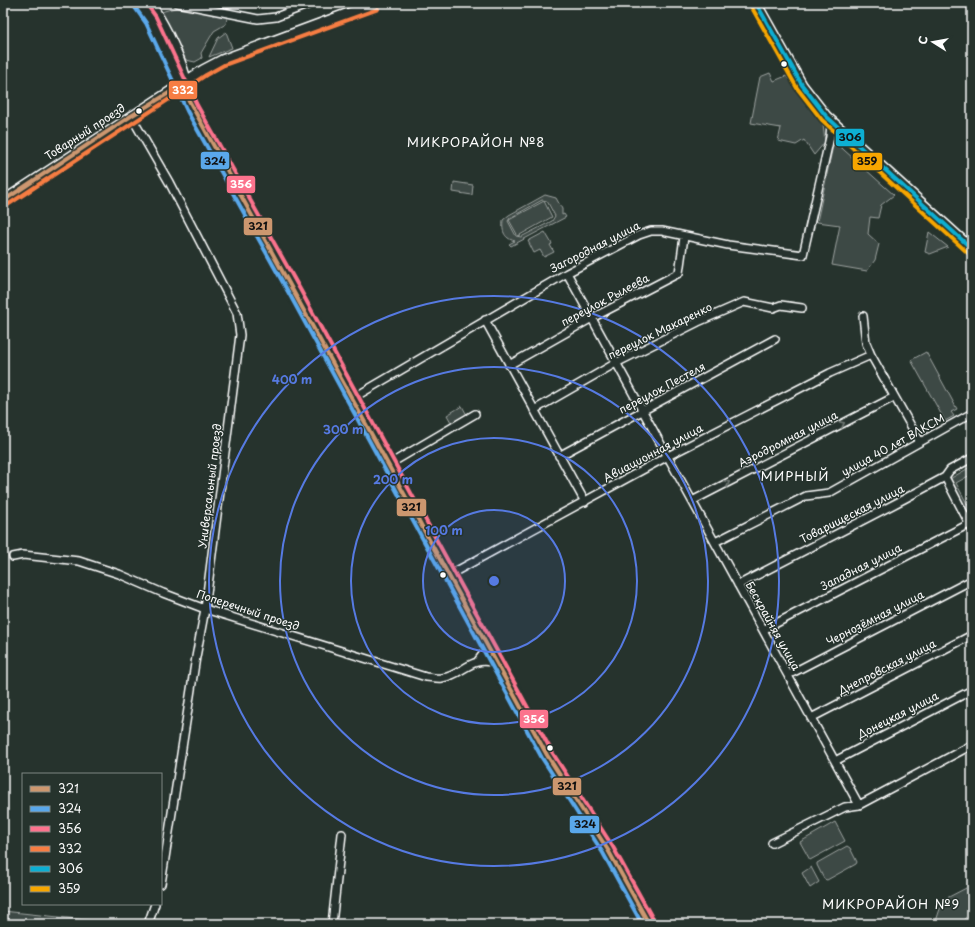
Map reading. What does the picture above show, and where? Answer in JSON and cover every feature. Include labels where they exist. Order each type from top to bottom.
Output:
[{"type":"main road","points":[[139,3],[151,20],[184,84]]},
{"type":"main road","points":[[150,3],[159,17],[192,108],[353,398],[388,465],[552,763],[608,850],[649,924]]},
{"type":"main road","name":"Товарный проезд","points":[[3,200],[131,116],[184,84],[203,70],[222,60],[376,3]]},
{"type":"main road","points":[[756,3],[802,85],[831,121],[970,244]]},
{"type":"street","points":[[177,3],[258,19],[276,17],[312,3]]},
{"type":"street","name":"Универсальный проезд","points":[[131,116],[237,313],[240,335],[205,609],[196,657],[162,878]]},
{"type":"street","name":"Загородная улица","points":[[353,398],[567,273],[639,235],[651,231],[662,231],[684,237],[728,245],[804,255],[830,137],[831,121]]},
{"type":"street","points":[[830,137],[832,133],[846,134]]},
{"type":"street","name":"переулок Рылеева","points":[[509,365],[592,318],[679,273],[684,237]]},
{"type":"street","name":"Бескрайняя улица","points":[[567,273],[859,805]]},
{"type":"street","name":"переулок Макаренко","points":[[534,410],[616,363],[744,302],[773,308],[781,304],[802,308]]},
{"type":"street","points":[[863,316],[866,343],[871,355],[920,442]]},
{"type":"street","points":[[485,320],[585,502]]},
{"type":"street","name":"переулок Пестеля","points":[[559,456],[775,339]]},
{"type":"street","name":"Авиационная улица","points":[[449,575],[668,456],[830,373],[871,355]]},
{"type":"street","name":"Аэродромная улица","points":[[692,501],[894,397]]},
{"type":"street","points":[[388,465],[475,414]]},
{"type":"street","name":"улица 40 лет ВЛКСМ","points":[[715,542],[806,496],[829,493],[971,415]]},
{"type":"street","name":"Товарищеская улица","points":[[738,585],[904,500],[945,477],[950,470],[972,458]]},
{"type":"street","points":[[945,477],[971,526]]},
{"type":"street","name":"Западная улица","points":[[763,630],[971,526]]},
{"type":"street","name":"Поперечный проезд","points":[[13,557],[23,555],[79,561],[119,574],[163,594],[205,609],[426,676],[442,678],[477,662],[486,660],[498,664]]},
{"type":"street","name":"Чернозёмная улица","points":[[788,676],[972,580]]},
{"type":"street","name":"Днепровская улица","points":[[811,718],[972,635]]},
{"type":"street","points":[[477,662],[484,654],[487,646]]},
{"type":"street","name":"Донецкая улица","points":[[835,761],[972,690]]},
{"type":"street","points":[[772,843],[845,807],[859,805],[972,746]]},
{"type":"street","points":[[332,924],[342,834]]},
{"type":"street","points":[[148,924],[155,905]]},
{"type":"shaded area","points":[[178,7],[224,15],[227,18],[226,24],[214,31],[201,53],[202,58],[195,62],[186,60],[161,12]]},
{"type":"shaded area","points":[[226,32],[232,48],[209,57],[218,38]]},
{"type":"shaded area","points":[[770,73],[774,81],[786,76],[823,125],[825,142],[814,155],[804,140],[796,145],[778,141],[781,128],[751,123],[760,77]]},
{"type":"shaded area","points":[[834,141],[894,195],[881,205],[878,218],[870,217],[868,234],[879,244],[875,260],[867,271],[832,265],[840,225],[817,222]]},
{"type":"shaded area","points":[[454,182],[473,185],[472,195],[453,192]]},
{"type":"shaded area","points":[[545,195],[556,198],[562,209],[562,215],[564,214],[566,217],[511,246],[509,244],[515,241],[506,236],[503,227],[503,220],[509,215]],"holes":[[[542,200],[547,201],[555,216],[552,221],[521,237],[516,236],[508,221],[510,218]]]},
{"type":"shaded area","points":[[544,201],[552,217],[518,236],[509,220]]},
{"type":"shaded area","points":[[545,232],[552,244],[550,245],[554,252],[544,257],[540,250],[534,253],[528,241]]},
{"type":"shaded area","points":[[929,232],[948,247],[930,254],[925,252]]},
{"type":"shaded area","points":[[926,352],[957,409],[951,412],[954,416],[945,421],[911,360]]},
{"type":"shaded area","points":[[462,406],[467,415],[452,424],[447,415]]},
{"type":"shaded area","points":[[972,466],[972,474],[956,483],[972,513],[972,525],[948,480]]},
{"type":"shaded area","points":[[835,822],[845,841],[810,860],[800,842]]},
{"type":"shaded area","points":[[847,846],[850,848],[857,862],[856,864],[827,880],[824,879],[817,863]]},
{"type":"shaded area","points":[[811,867],[819,882],[810,888],[802,873]]},
{"type":"shaded area","points":[[972,885],[972,914],[965,918],[963,924],[935,924],[943,900]]},
{"type":"shaded area","points":[[3,911],[114,923],[49,924],[3,919]]},
{"type":"transit line","name":"356","points":[[146,3],[156,17],[197,105],[301,291],[552,752],[613,847],[654,921]]},
{"type":"transit line","name":"306","points":[[756,3],[802,85],[826,116],[972,249]]},
{"type":"transit line","name":"324","points":[[134,6],[146,23],[187,111],[291,297],[542,758],[603,853],[642,924]]},
{"type":"transit line","name":"359","points":[[751,6],[797,88],[822,120],[968,253]]},
{"type":"transit line","name":"332","points":[[6,206],[206,75],[224,65],[378,9]]},
{"type":"transit line","name":"321","points":[[3,201],[131,116],[187,82],[188,89]]},
{"type":"transit line","name":"321","points":[[181,86],[547,755],[608,850],[649,924]]},
{"type":"district","name":"МИКРОРАЙОН №8","points":[[476,142]]},
{"type":"district","name":"МИРНЫЙ","points":[[795,476]]},
{"type":"district","name":"МИКРОРАЙОН №9","points":[[891,904]]}]
